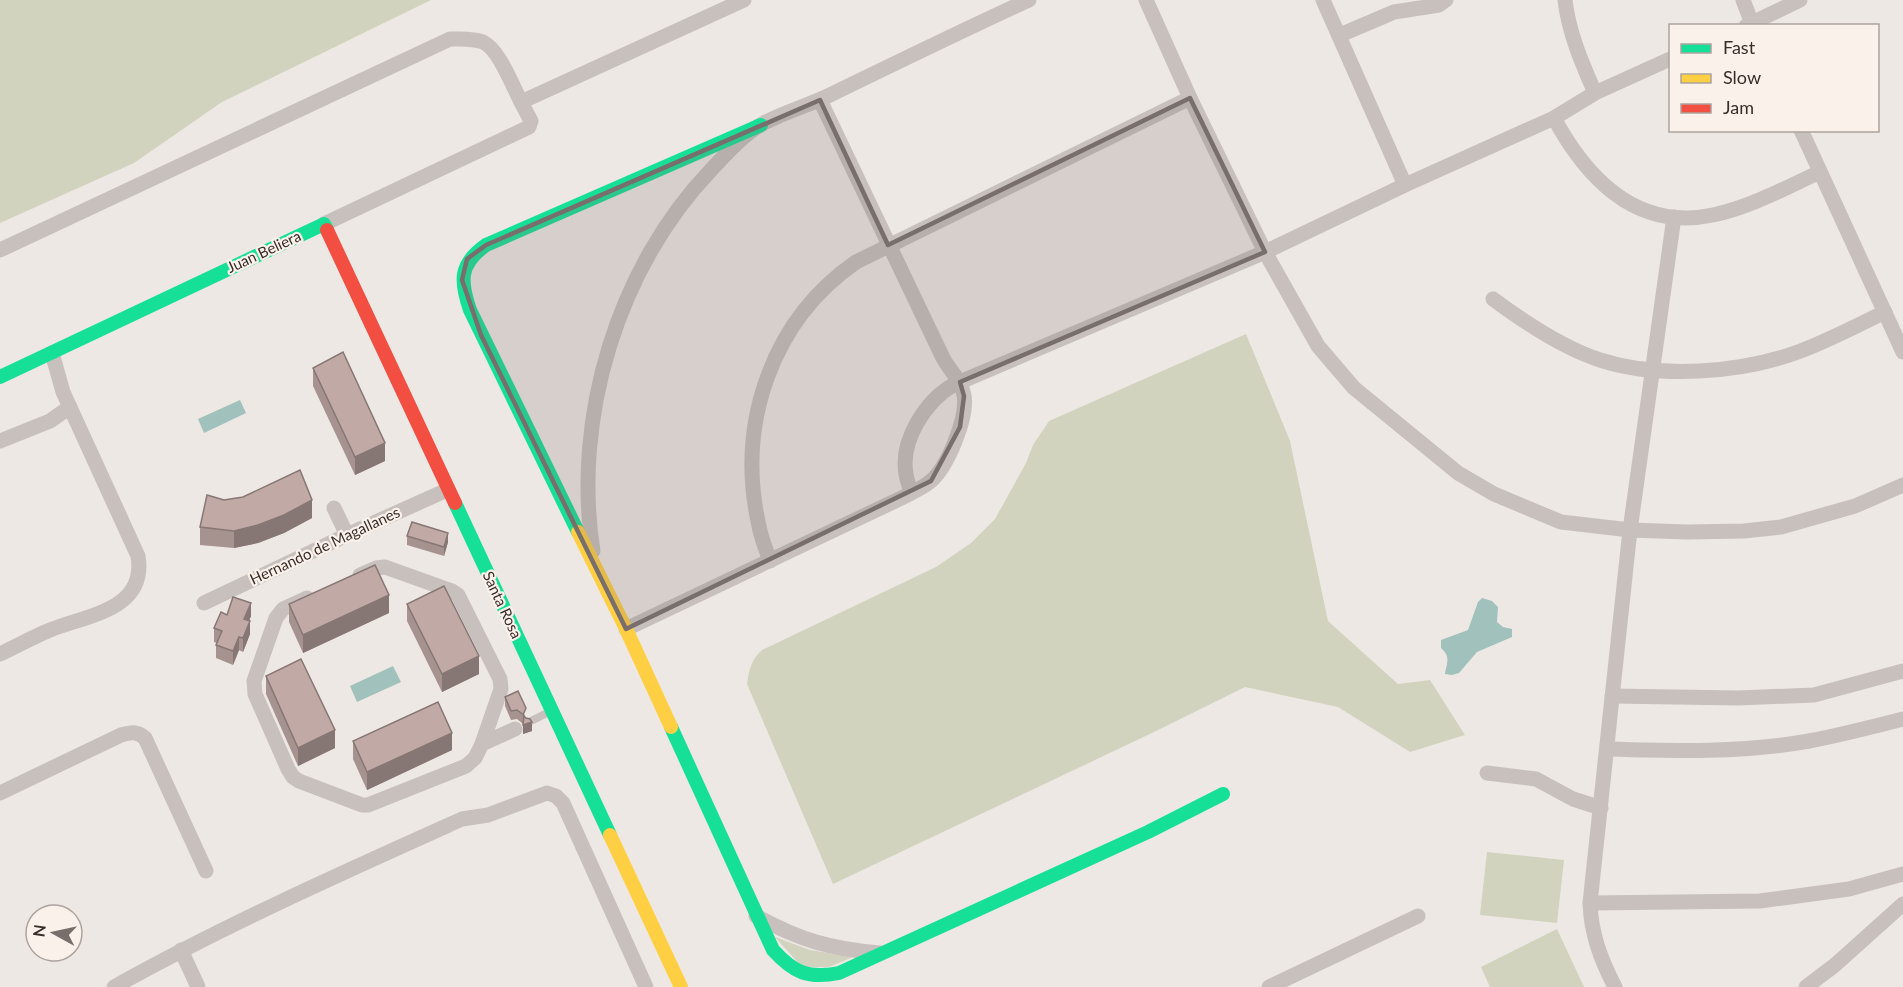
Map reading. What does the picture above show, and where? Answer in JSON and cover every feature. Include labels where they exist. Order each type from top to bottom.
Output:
[{"type":"street","points":[[0,250],[450,39],[483,42],[493,48],[521,102],[744,0]]},
{"type":"street","points":[[1146,0],[1190,98],[1265,252],[1318,346],[1354,388],[1449,466],[1494,494],[1561,522],[1630,530],[1710,532],[1781,527],[1855,506],[1903,486]]},
{"type":"street","points":[[1323,0],[1405,184]]},
{"type":"street","points":[[1394,12],[1406,0]]},
{"type":"street","points":[[1340,35],[1394,12],[1439,5],[1446,0]]},
{"type":"street","points":[[1565,0],[1575,47],[1595,93]]},
{"type":"street","points":[[1743,0],[1750,24]]},
{"type":"street","points":[[1752,24],[1800,0]]},
{"type":"street","points":[[1013,3],[819,100],[476,250],[467,259],[463,270],[462,280],[467,302],[481,335],[626,629],[756,916],[773,950],[786,965],[802,973],[818,976],[839,973],[1148,832],[1223,794]]},
{"type":"street","points":[[911,492],[905,473],[905,459],[911,434],[922,413],[940,393],[960,382],[1265,252],[1405,184],[1554,118],[1595,93],[1669,60]]},
{"type":"street","points":[[770,561],[759,527],[753,491],[752,452],[755,415],[764,384],[781,348],[812,300],[835,276],[856,262],[1190,98]]},
{"type":"street","points":[[626,629],[931,481],[952,447],[964,411],[964,396],[960,382],[947,366],[819,100]]},
{"type":"street","name":"Juan Beliera","points":[[0,377],[529,127],[531,121],[521,102]]},
{"type":"street","points":[[1554,118],[1566,141],[1596,178],[1630,206],[1651,214],[1697,218],[1732,210],[1820,172]]},
{"type":"street","points":[[595,565],[587,501],[590,446],[603,368],[619,322],[633,285],[678,209],[698,183],[730,151],[761,125]]},
{"type":"street","points":[[1802,132],[1903,352]]},
{"type":"street","points":[[1616,987],[1596,943],[1591,922],[1590,903],[1630,530],[1674,217]]},
{"type":"street","name":"Santa Rosa","points":[[324,224],[681,987]]},
{"type":"street","points":[[1493,299],[1518,318],[1579,351],[1617,365],[1690,371],[1729,368],[1769,360],[1821,343],[1885,312]]},
{"type":"street","points":[[0,654],[50,630],[102,613],[131,592],[141,571],[138,556],[63,392],[52,353]]},
{"type":"street","points":[[0,441],[50,421],[70,407]]},
{"type":"street","name":"Hernando de Magallanes","points":[[204,603],[447,490]]},
{"type":"street","points":[[334,508],[347,535]]},
{"type":"street","points":[[324,591],[283,609],[276,618],[254,681],[255,694],[293,777],[362,805],[368,805],[466,766],[475,758],[482,744],[501,689],[500,679],[458,595],[386,567],[376,568],[345,582]]},
{"type":"street","points":[[1612,696],[1738,698],[1814,695],[1903,671]]},
{"type":"street","points":[[1608,749],[1698,750],[1760,747],[1807,741],[1903,719]]},
{"type":"street","points":[[482,744],[515,729]]},
{"type":"street","points":[[0,793],[121,735],[132,732],[140,734],[145,738],[206,871]]},
{"type":"street","points":[[1487,773],[1536,779],[1573,799],[1601,808]]},
{"type":"street","points":[[114,987],[181,950],[297,893],[462,819],[488,815],[547,793],[556,796],[563,803],[646,987]]},
{"type":"street","points":[[1590,903],[1760,902],[1849,889],[1903,874]]},
{"type":"street","points":[[1806,987],[1903,904]]},
{"type":"street","points":[[756,916],[786,932],[826,946],[883,953]]},
{"type":"street","points":[[1269,987],[1419,916]]},
{"type":"street","points":[[181,950],[198,987]]},
{"type":"lane","points":[[529,722],[553,711]]},
{"type":"highlighted area","points":[[1190,98],[1265,252],[960,382],[964,396],[960,427],[931,481],[626,629],[481,335],[462,280],[467,259],[486,245],[820,100],[888,245]]},
{"type":"green space","points":[[0,0],[431,0],[222,102],[134,163],[0,223]]},
{"type":"green space","points":[[1246,334],[1290,441],[1328,621],[1398,684],[1430,680],[1465,735],[1410,752],[1338,707],[1245,687],[833,884],[747,684],[755,658],[762,650],[936,567],[971,543],[995,519],[1026,463],[1033,445],[1049,421]]},
{"type":"green space","points":[[1487,852],[1564,860],[1557,923],[1480,915]]},
{"type":"green space","points":[[1557,929],[1584,987],[1490,987],[1481,967]]},
{"type":"green space","points":[[775,937],[810,950],[853,957],[829,967],[802,967]]},
{"type":"water","points":[[240,400],[246,413],[204,433],[198,419]]},
{"type":"water","points":[[1482,598],[1492,601],[1498,607],[1497,622],[1503,627],[1512,629],[1512,637],[1477,652],[1459,673],[1445,674],[1447,657],[1441,648],[1441,640],[1468,630],[1478,602]]},
{"type":"water","points":[[393,666],[401,682],[357,702],[350,686]]},
{"type":"building","points":[[343,352],[385,443],[355,457],[313,368]]},
{"type":"building","points":[[300,470],[312,500],[284,515],[234,531],[200,527],[207,495],[224,500],[243,497]]},
{"type":"building","points":[[412,522],[448,533],[444,547],[407,536]]},
{"type":"building","points":[[375,565],[389,595],[303,635],[289,604]]},
{"type":"building","points":[[444,586],[479,656],[442,674],[407,604]]},
{"type":"building","points":[[233,597],[251,603],[244,619],[250,621],[243,638],[239,637],[233,651],[216,645],[222,631],[214,628],[221,612],[227,615]]},
{"type":"building","points":[[301,659],[335,730],[298,748],[266,676]]},
{"type":"building","points":[[518,691],[526,708],[523,714],[517,710],[511,711],[505,697]]},
{"type":"building","points":[[438,702],[452,733],[367,772],[353,741]]},
{"type":"building","points":[[524,716],[530,719],[532,722],[523,725]]},
{"type":"traffic: fast","points":[[578,532],[470,310],[464,290],[466,266],[486,245],[761,125]]},
{"type":"traffic: fast","points":[[0,377],[324,224],[327,230]]},
{"type":"traffic: fast","points":[[455,503],[610,835]]},
{"type":"traffic: fast","points":[[671,727],[773,950],[795,969],[810,974],[839,973],[1148,832],[1223,794]]},
{"type":"traffic: slow","points":[[578,532],[671,727]]},
{"type":"traffic: slow","points":[[610,835],[681,987]]},
{"type":"traffic: jam","points":[[327,230],[455,503]]}]
